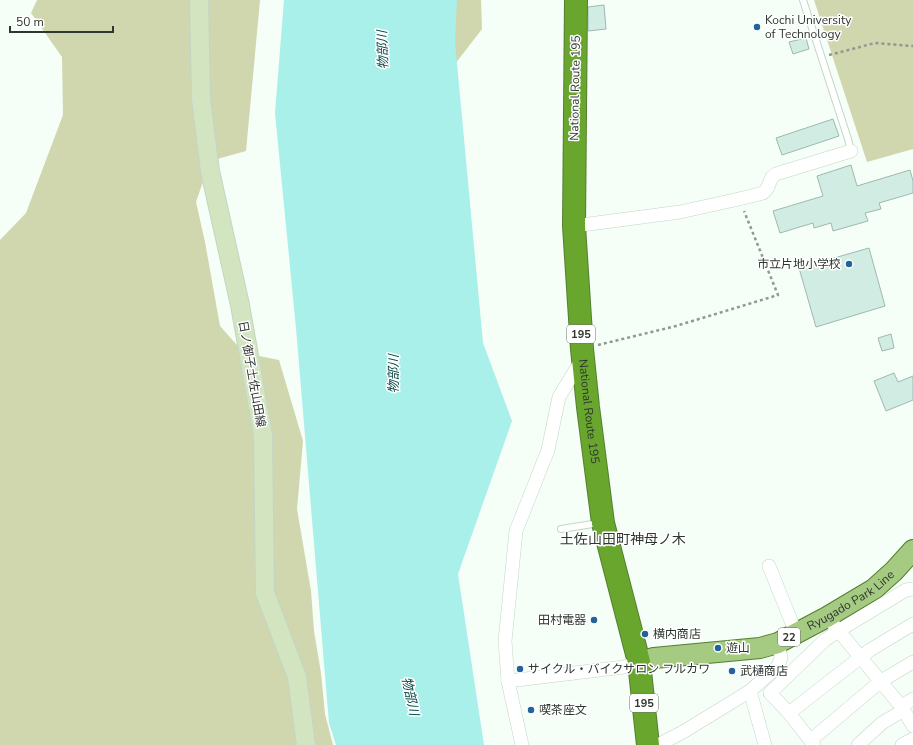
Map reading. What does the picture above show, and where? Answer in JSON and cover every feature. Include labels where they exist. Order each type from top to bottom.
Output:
[{"type":"highway","name":"National Route 195","points":[[576,0],[574,226],[588,407],[604,523],[639,662],[648,745]]},
{"type":"main road","name":"日ノ御子土佐山田線","points":[[199,0],[201,99],[210,171],[240,304],[263,435],[265,593],[297,677],[306,745]]},
{"type":"main road","name":"Ryugado Park Line","points":[[639,662],[654,658],[732,652],[760,648],[778,643],[796,633],[833,624],[894,571],[913,550]]},
{"type":"street","points":[[574,226],[680,212],[739,200],[763,193],[768,189],[772,177],[776,174],[850,151]]},
{"type":"street","points":[[522,745],[508,681],[505,641],[516,531],[548,450],[559,397],[583,353]]},
{"type":"street","points":[[769,566],[796,633]]},
{"type":"street","points":[[913,589],[906,590],[833,624],[825,640],[770,693],[789,713],[812,743],[881,681],[913,662]]},
{"type":"street","points":[[833,624],[903,708],[913,726]]},
{"type":"street","points":[[789,713],[860,657],[913,624]]},
{"type":"street","points":[[658,745],[683,732],[750,691],[778,666],[781,658],[778,643]]},
{"type":"street","points":[[508,681],[624,667],[639,662]]},
{"type":"street","points":[[750,691],[765,745]]},
{"type":"street","points":[[858,745],[882,723],[913,699]]},
{"type":"street","points":[[902,745],[913,739]]},
{"type":"lane","points":[[803,0],[848,139],[850,151]]},
{"type":"lane","points":[[561,529],[604,523]]},
{"type":"path","points":[[822,57],[875,43],[913,46]]},
{"type":"path","points":[[583,353],[778,295],[739,200]]},
{"type":"green space","points":[[37,0],[260,0],[246,151],[210,161],[196,202],[205,242],[220,326],[244,353],[279,360],[303,441],[297,509],[311,591],[314,631],[321,673],[325,714],[333,745],[0,745],[0,240],[26,213],[63,115],[62,57],[31,13]]},
{"type":"green space","points":[[449,0],[481,0],[482,29],[455,64]]},
{"type":"green space","points":[[814,0],[913,0],[913,149],[867,162]]},
{"type":"water","name":"物部川","points":[[284,0],[457,0],[455,42],[483,343],[512,421],[458,574],[484,745],[336,745],[329,723],[296,328],[275,113]]},
{"type":"building","points":[[604,5],[606,29],[588,31],[588,7]]},
{"type":"building","points":[[806,38],[809,49],[793,54],[789,42]]},
{"type":"building","points":[[833,119],[839,136],[782,155],[776,138]]},
{"type":"building","points":[[851,165],[857,186],[910,170],[913,181],[913,193],[879,203],[881,209],[865,213],[868,221],[833,231],[831,223],[814,228],[813,223],[780,233],[773,211],[823,196],[817,176]]},
{"type":"building","points":[[869,248],[885,306],[816,327],[799,268]]},
{"type":"building","points":[[891,334],[894,348],[882,351],[878,338]]},
{"type":"building","points":[[894,373],[898,382],[913,376],[913,400],[886,411],[874,381]]},
{"type":"place","name":"Kochi University of Technology","points":[[757,27]]},
{"type":"place","name":"市立片地小学校","points":[[849,264]]},
{"type":"place","name":"田村電器","points":[[594,620]]},
{"type":"place","name":"横内商店","points":[[645,634]]},
{"type":"place","name":"遊山","points":[[718,648]]},
{"type":"place","name":"サイクル・バイクサロン フルカワ","points":[[520,669]]},
{"type":"place","name":"武樋商店","points":[[732,671]]},
{"type":"place","name":"喫茶座文","points":[[531,710]]},
{"type":"district","name":"土佐山田町神母ノ木","points":[[623,539]]}]
